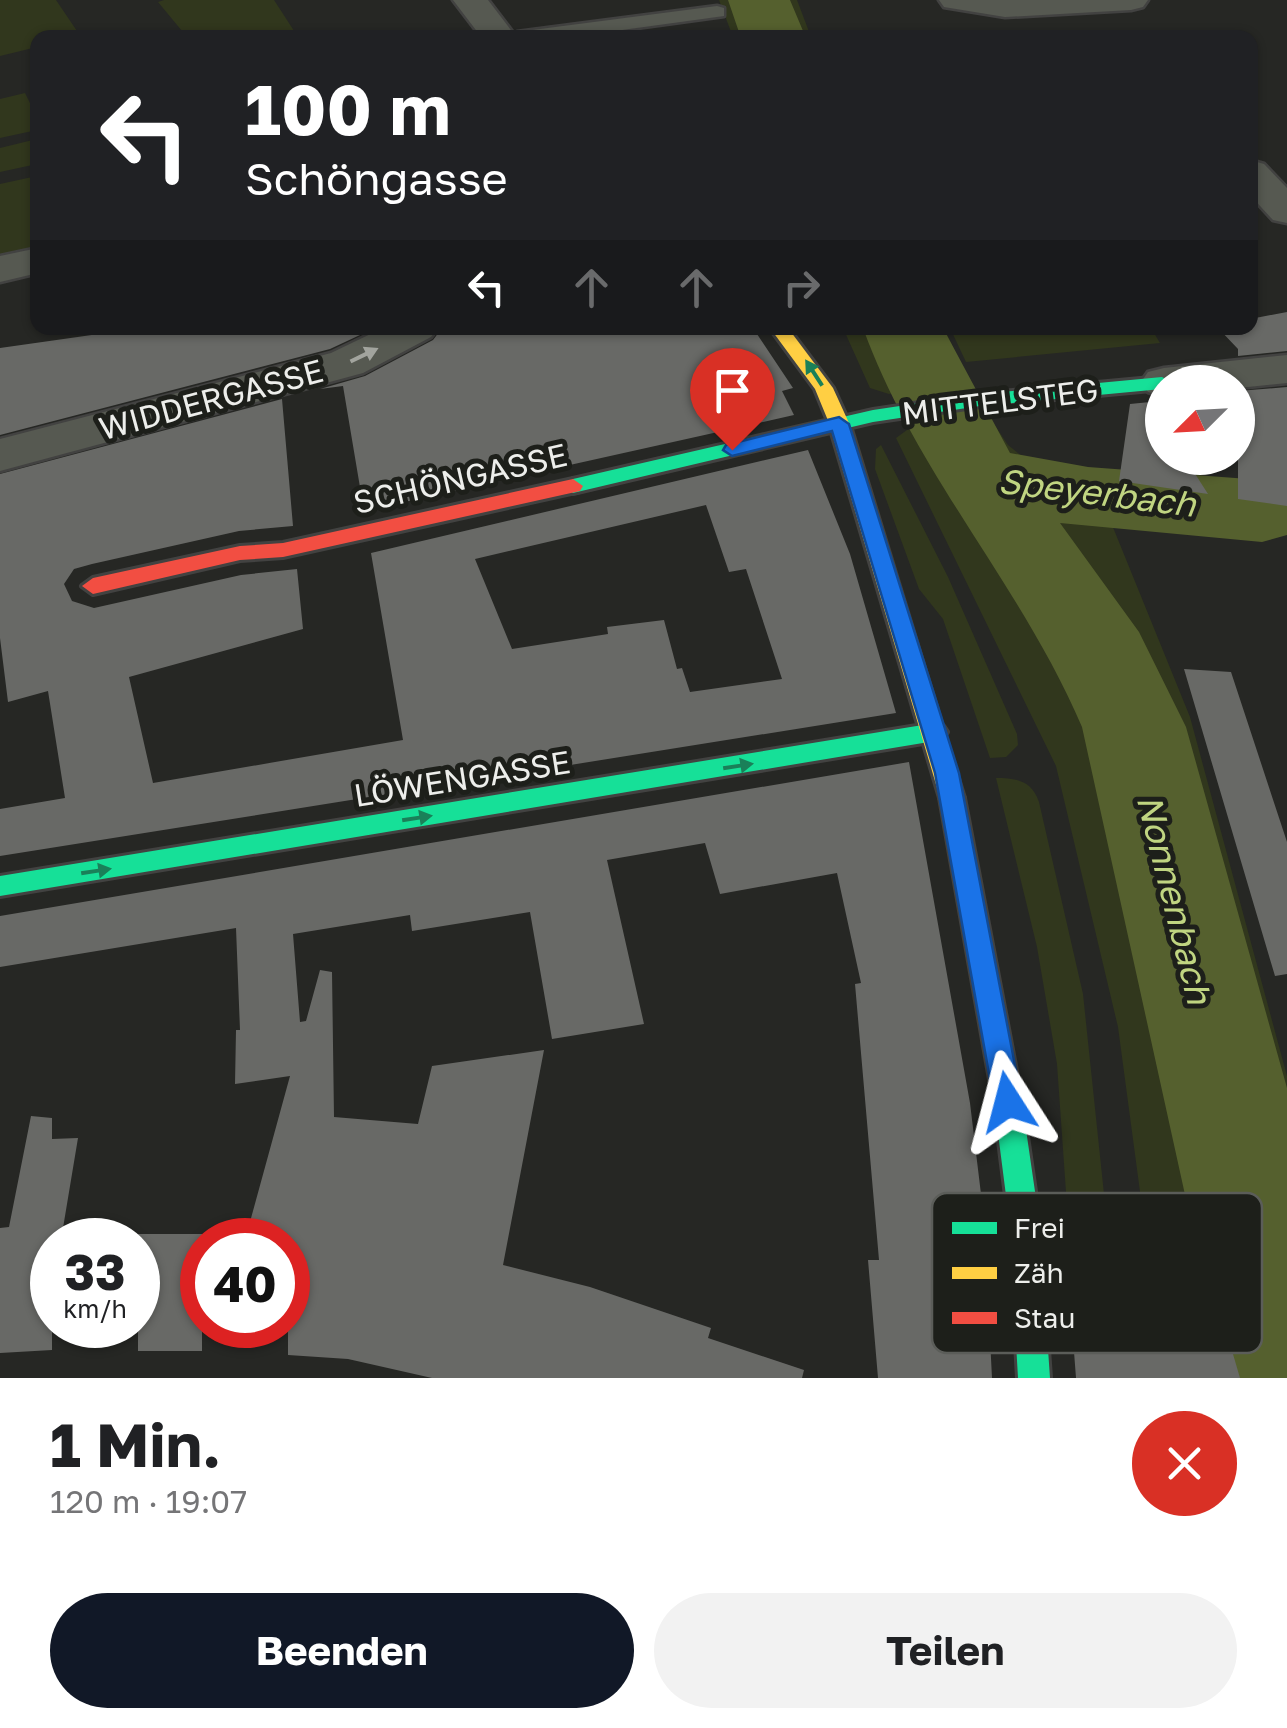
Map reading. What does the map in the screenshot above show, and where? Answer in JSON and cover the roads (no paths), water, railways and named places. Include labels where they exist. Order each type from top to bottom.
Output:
[{"type":"street","points":[[470,0],[494,30]]},
{"type":"street","points":[[956,0],[1005,7],[1115,1],[1124,30]]},
{"type":"street","points":[[1258,180],[1287,211]]},
{"type":"street","points":[[0,269],[30,262]]},
{"type":"street","name":"WIDDERGASSE","points":[[0,455],[347,363],[402,335]]},
{"type":"street","points":[[784,335],[824,388],[839,424],[935,732],[988,982],[1020,1193]]},
{"type":"street","name":"MITTELSTEG","points":[[1255,373],[1287,369]]},
{"type":"street","name":"MITTELSTEG","points":[[839,424],[980,400],[1145,385]]},
{"type":"street","name":"SCHÖNGASSE","points":[[93,586],[240,553],[283,550],[470,510],[839,424]]},
{"type":"street","name":"LÖWENGASSE","points":[[0,886],[935,732]]},
{"type":"street","points":[[1032,1353],[1034,1378]]},
{"type":"lane","points":[[578,30],[717,12]]},
{"type":"waterway","name":"Speyerbach","points":[[759,0],[771,30]]},
{"type":"waterway","name":"Speyerbach","points":[[906,335],[958,443],[980,477]]},
{"type":"waterway","name":"Speyerbach","points":[[980,477],[1088,498],[1262,511]]},
{"type":"waterway","name":"Nonnenbach","points":[[980,477],[1103,658],[1134,727],[1250,1193]]},
{"type":"waterway","name":"Nonnenbach","points":[[1262,1240],[1287,1357]]}]
